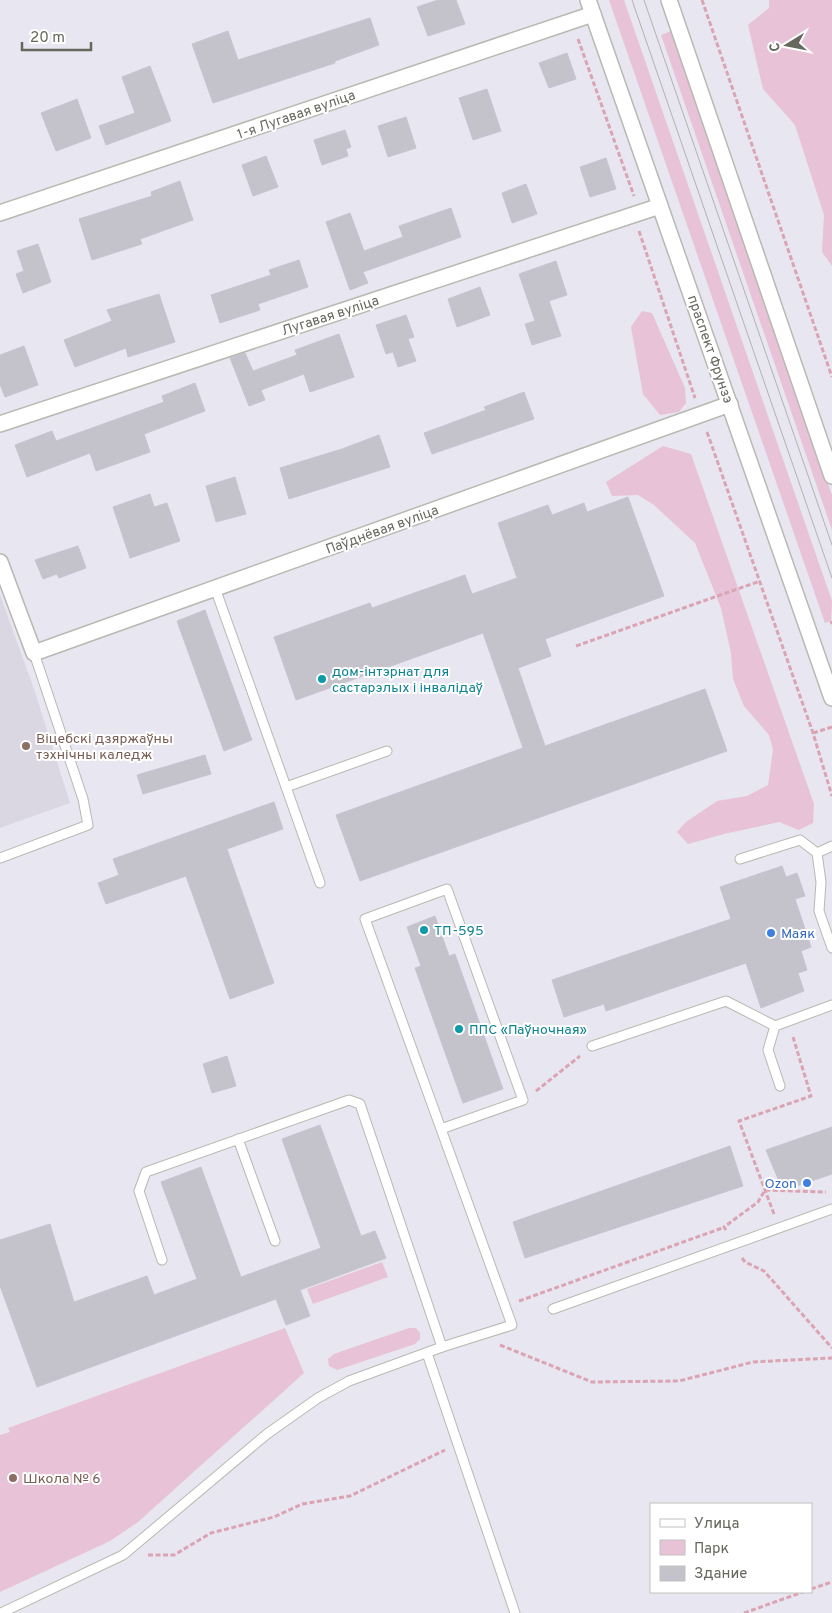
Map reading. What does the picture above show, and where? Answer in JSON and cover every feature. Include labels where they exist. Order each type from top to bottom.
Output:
[{"type":"street","points":[[669,0],[826,443],[832,476]]},
{"type":"street","name":"праспект Фрунзэ","points":[[590,7],[832,698]]},
{"type":"street","name":"1-я Лугавая вуліца","points":[[0,213],[590,7]]},
{"type":"street","name":"Лугавая вуліца","points":[[0,424],[660,206]]},
{"type":"street","name":"Паўднёвая вуліца","points":[[34,653],[730,404]]},
{"type":"street","points":[[0,562],[34,653]]},
{"type":"lane","points":[[215,588],[320,882]]},
{"type":"lane","points":[[0,858],[88,825],[83,799],[34,653]]},
{"type":"lane","points":[[286,787],[387,751]]},
{"type":"lane","points":[[740,858],[800,840],[817,853],[821,882],[819,911],[832,948]]},
{"type":"lane","points":[[817,853],[832,846]]},
{"type":"lane","points":[[1,1613],[123,1555],[267,1434],[318,1398],[349,1381],[442,1347],[512,1326],[365,919],[447,889],[523,1100],[441,1129]]},
{"type":"lane","points":[[592,1046],[726,1001],[775,1026],[832,1005]]},
{"type":"lane","points":[[775,1026],[768,1050],[780,1086]]},
{"type":"lane","points":[[162,1260],[139,1190],[146,1172],[349,1100],[360,1104],[442,1347]]},
{"type":"lane","points":[[238,1139],[275,1241]]},
{"type":"lane","points":[[553,1309],[832,1209]]},
{"type":"lane","points":[[426,1353],[516,1613]]},
{"type":"path","points":[[702,0],[832,377]]},
{"type":"path","points":[[576,646],[760,581]]},
{"type":"path","points":[[813,732],[832,727]]},
{"type":"path","points":[[774,1215],[739,1121],[812,1096],[791,1038],[799,1035]]},
{"type":"path","points":[[523,1100],[592,1046]]},
{"type":"path","points":[[765,1190],[832,1193]]},
{"type":"path","points":[[505,1306],[724,1226],[758,1202],[765,1190]]},
{"type":"path","points":[[769,1218],[783,1212]]},
{"type":"path","points":[[724,1226],[733,1226]]},
{"type":"path","points":[[724,1226],[745,1262],[764,1271],[832,1348]]},
{"type":"path","points":[[477,1336],[592,1382],[679,1381],[753,1362],[832,1358]]},
{"type":"path","points":[[123,1555],[174,1555],[210,1533],[274,1517],[302,1504],[350,1496],[458,1444]]},
{"type":"path","points":[[812,1589],[832,1582]]},
{"type":"path","points":[[744,1613],[801,1593]]},
{"type":"shaded area","name":"Віцебскі дзяржаўны тэхнічны каледж","points":[[0,595],[34,689],[70,803],[0,828]]},
{"type":"green space","points":[[609,0],[624,0],[832,601],[831,621],[825,623]]},
{"type":"green space","points":[[769,0],[832,0],[832,266],[822,252],[824,215],[795,125],[763,89],[748,25],[769,8]]},
{"type":"green space","points":[[671,31],[832,495],[832,530],[661,35]]},
{"type":"green space","points":[[642,311],[652,313],[685,388],[686,403],[679,412],[660,415],[643,394],[631,327]]},
{"type":"green space","points":[[663,446],[691,454],[814,804],[813,823],[799,830],[779,822],[688,844],[677,832],[686,822],[717,801],[747,796],[768,785],[773,750],[769,735],[744,706],[733,679],[731,653],[721,608],[695,543],[654,505],[638,495],[612,496],[606,482]]},
{"type":"green space","points":[[382,1262],[388,1277],[313,1304],[307,1289]]},
{"type":"green space","points":[[285,1328],[304,1373],[138,1522],[110,1541],[0,1592],[0,1435],[10,1432],[8,1428]]},
{"type":"green space","points":[[409,1328],[416,1328],[420,1333],[420,1339],[415,1344],[337,1370],[329,1366],[328,1359],[334,1354]]},
{"type":"building","points":[[438,0],[456,0],[465,24],[428,36],[417,7]]},
{"type":"building","points":[[370,18],[379,45],[335,61],[335,63],[213,103],[192,44],[228,31],[238,60]]},
{"type":"building","points":[[567,53],[576,79],[549,88],[539,63]]},
{"type":"building","points":[[150,66],[171,121],[106,145],[99,126],[135,113],[122,77]]},
{"type":"building","points":[[487,89],[501,131],[473,140],[459,98]]},
{"type":"building","points":[[77,99],[91,138],[56,151],[41,113]]},
{"type":"building","points":[[406,117],[416,148],[388,157],[378,126]]},
{"type":"building","points":[[345,130],[351,147],[346,149],[348,156],[322,165],[314,140]]},
{"type":"building","points":[[266,156],[278,187],[253,196],[242,165]]},
{"type":"building","points":[[606,158],[616,189],[590,197],[580,167]]},
{"type":"building","points":[[180,181],[193,220],[140,239],[142,244],[92,260],[79,219],[152,196],[151,192]]},
{"type":"building","points":[[526,184],[537,214],[512,223],[502,193]]},
{"type":"building","points":[[451,208],[461,237],[363,272],[368,283],[350,290],[326,222],[350,213],[364,251],[403,237],[399,226]]},
{"type":"building","points":[[38,244],[51,282],[23,293],[16,274],[24,271],[17,251]]},
{"type":"building","points":[[299,260],[308,287],[258,304],[260,310],[220,323],[211,295],[271,275],[269,270]]},
{"type":"building","points":[[556,261],[567,295],[549,301],[561,336],[532,345],[525,324],[535,321],[519,274]]},
{"type":"building","points":[[480,287],[490,315],[457,327],[448,299]]},
{"type":"building","points":[[159,294],[175,342],[128,357],[126,348],[75,367],[64,340],[112,321],[107,310]]},
{"type":"building","points":[[406,315],[414,337],[408,339],[416,361],[398,367],[393,352],[386,354],[376,325]]},
{"type":"building","points":[[339,334],[354,377],[310,392],[304,374],[261,390],[265,400],[249,406],[230,358],[245,353],[253,371],[297,355],[295,350]]},
{"type":"building","points":[[24,346],[38,385],[5,397],[0,384],[0,355]]},
{"type":"building","points":[[195,383],[205,411],[144,434],[150,452],[96,471],[90,453],[27,477],[15,445],[52,431],[56,441],[164,402],[162,396]]},
{"type":"building","points":[[524,392],[534,419],[432,454],[424,433],[486,410],[484,407]]},
{"type":"building","points":[[379,435],[390,467],[289,499],[280,468],[342,449]]},
{"type":"building","points":[[235,477],[246,514],[216,522],[206,486]]},
{"type":"building","points":[[150,494],[154,507],[167,503],[180,541],[130,558],[113,507]]},
{"type":"building","name":"дом-інтэрнат для састарэлых і інвалідаў","points":[[628,497],[664,596],[545,639],[551,656],[518,668],[545,746],[705,689],[727,751],[360,881],[336,815],[523,748],[483,633],[296,700],[274,637],[370,603],[372,608],[465,575],[472,594],[517,578],[498,523],[548,505],[552,515],[584,503],[587,512]]},
{"type":"building","points":[[78,546],[86,568],[59,578],[57,574],[43,579],[35,560]]},
{"type":"building","points":[[205,610],[252,740],[224,751],[177,621]]},
{"type":"building","points":[[205,755],[211,774],[143,794],[137,775]]},
{"type":"building","points":[[274,802],[283,829],[227,849],[274,983],[230,999],[186,876],[106,904],[98,883],[119,875],[113,859]]},
{"type":"building","points":[[782,866],[786,877],[797,873],[805,896],[795,899],[811,947],[801,951],[807,970],[798,973],[804,991],[761,1008],[746,963],[606,1011],[604,1004],[564,1017],[552,980],[731,919],[720,887]]},
{"type":"building","name":"ППС «Паўночная»","points":[[435,916],[449,956],[455,954],[503,1089],[463,1103],[415,968],[421,966],[407,927]]},
{"type":"building","points":[[227,1056],[236,1086],[212,1093],[203,1064]]},
{"type":"building","points":[[320,1125],[361,1236],[375,1231],[386,1258],[300,1290],[310,1316],[286,1325],[276,1299],[37,1387],[0,1286],[0,1240],[50,1224],[74,1302],[147,1276],[154,1295],[197,1279],[161,1182],[201,1167],[241,1277],[321,1248],[282,1139]]},
{"type":"building","points":[[832,1127],[832,1174],[794,1187],[781,1186],[766,1150]]},
{"type":"building","points":[[730,1146],[743,1186],[525,1258],[513,1222]]},
{"type":"tram line","points":[[632,0],[832,578]]},
{"type":"tram line","points":[[644,0],[832,545]]},
{"type":"place","name":"дом-інтэрнат для састарэлых і інвалідаў","points":[[322,679]]},
{"type":"place","name":"Віцебскі дзяржаўны тэхнічны каледж","points":[[26,746]]},
{"type":"place","name":"ТП-595","points":[[424,930]]},
{"type":"place","name":"Маяк","points":[[771,933]]},
{"type":"place","name":"ППС «Паўночная»","points":[[459,1029]]},
{"type":"place","name":"Ozon","points":[[807,1183]]},
{"type":"place","name":"Школа № 6","points":[[13,1478]]}]
